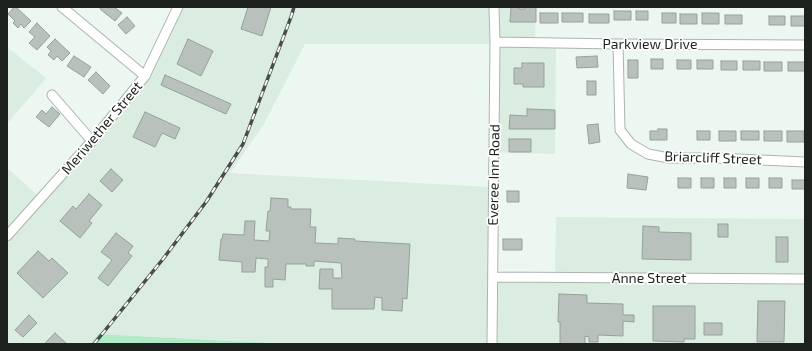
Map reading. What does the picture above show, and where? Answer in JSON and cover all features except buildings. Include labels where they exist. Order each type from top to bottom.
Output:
[{"type":"street","points":[[62,7],[145,76]]},
{"type":"street","name":"Meriwether Street","points":[[7,236],[92,141],[145,76],[178,7]]},
{"type":"street","name":"Everee Inn Road","points":[[492,344],[495,42],[494,7]]},
{"type":"street","name":"Parkview Drive","points":[[495,42],[805,45]]},
{"type":"street","name":"Briarcliff Street","points":[[618,44],[620,130],[631,144],[648,154],[669,158],[717,158],[805,162]]},
{"type":"street","points":[[52,96],[92,141]]},
{"type":"street","name":"Anne Street","points":[[492,278],[805,279]]},
{"type":"shaded area","points":[[177,7],[536,7],[535,41],[556,43],[555,154],[491,152],[491,44],[305,44],[264,124],[230,173],[491,187],[487,334],[490,277],[555,278],[556,217],[805,219],[805,344],[290,344],[98,334],[90,344],[7,344],[7,168],[42,199],[74,169],[129,97]]},
{"type":"shaded area","points":[[7,47],[46,78],[7,124]]},
{"type":"green space","points":[[98,334],[290,344],[90,344]]},
{"type":"railway","points":[[94,344],[163,259],[206,202],[243,144],[294,7]]}]
